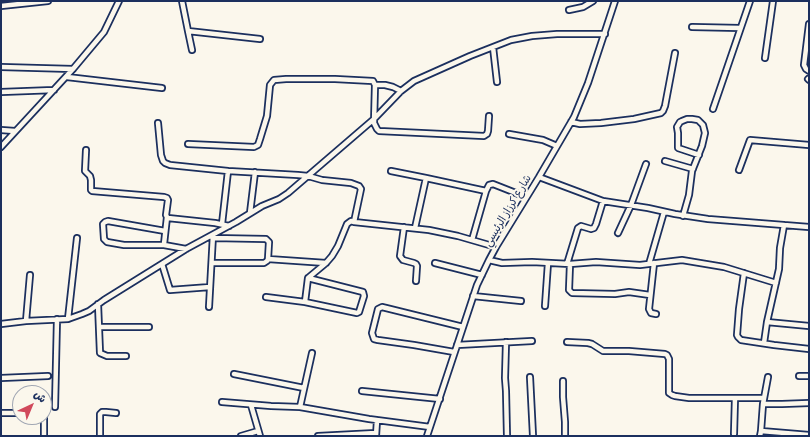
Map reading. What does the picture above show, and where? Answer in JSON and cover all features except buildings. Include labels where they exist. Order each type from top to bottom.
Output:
[{"type":"street","points":[[1,6],[48,1]]},
{"type":"street","points":[[1,147],[66,77],[104,32],[119,1]]},
{"type":"street","points":[[182,1],[192,50]]},
{"type":"street","points":[[569,10],[593,1]]},
{"type":"street","name":"شارع كرزاز الرئيسي","points":[[428,436],[454,352],[473,296],[482,275],[496,247],[571,122],[588,83],[615,1]]},
{"type":"street","points":[[713,108],[750,1]]},
{"type":"street","points":[[765,58],[773,1]]},
{"type":"street","points":[[809,24],[804,65],[809,71]]},
{"type":"street","points":[[692,27],[740,28]]},
{"type":"street","points":[[188,31],[260,39]]},
{"type":"street","points":[[1,324],[68,319],[89,311],[186,249],[213,236],[262,206],[284,196],[374,119],[401,90],[414,81],[470,56],[512,40],[532,36],[605,34]]},
{"type":"street","points":[[493,47],[497,82]]},
{"type":"street","points":[[571,122],[580,124],[601,124],[661,113],[665,106],[674,53]]},
{"type":"street","points":[[1,67],[73,69]]},
{"type":"street","points":[[66,77],[162,88]]},
{"type":"street","points":[[188,144],[256,146],[260,142],[266,122],[270,84],[274,80],[372,81],[375,84],[385,85],[401,90]]},
{"type":"street","points":[[375,84],[374,126],[379,131],[481,136],[486,135],[488,132],[488,116]]},
{"type":"street","points":[[1,92],[54,90]]},
{"type":"street","points":[[683,216],[689,195],[693,169],[699,155],[705,135],[704,127],[698,120],[687,119],[680,122],[677,127],[678,148],[699,155]]},
{"type":"street","points":[[158,123],[161,155],[163,161],[170,165],[228,171],[308,176],[322,180],[351,183],[359,186],[361,189],[354,222]]},
{"type":"street","points":[[1,130],[15,131]]},
{"type":"street","points":[[509,134],[543,140],[557,146]]},
{"type":"street","points":[[739,170],[750,140],[809,145]]},
{"type":"street","points":[[86,150],[85,171],[90,176],[92,191],[167,198],[167,218],[164,245]]},
{"type":"street","points":[[665,161],[693,169]]},
{"type":"street","points":[[618,233],[631,205],[646,164]]},
{"type":"street","points":[[222,224],[228,171]]},
{"type":"street","points":[[391,171],[486,191]]},
{"type":"street","points":[[250,213],[255,172]]},
{"type":"street","points":[[539,176],[603,200],[683,216],[809,227]]},
{"type":"street","points":[[415,228],[426,178]]},
{"type":"street","points":[[472,240],[489,185],[493,184],[526,197]]},
{"type":"street","points":[[603,200],[594,228],[592,229],[581,226],[578,228],[569,264],[569,290],[572,293],[615,294],[629,292],[650,295]]},
{"type":"street","points":[[656,314],[652,314],[650,312],[651,264],[664,212]]},
{"type":"street","points":[[167,218],[222,224],[228,226]]},
{"type":"street","points":[[165,231],[108,221],[103,224],[104,239],[107,242],[124,245],[164,245],[186,249]]},
{"type":"street","points":[[305,302],[308,278],[332,256],[347,224],[351,221],[430,230],[496,247]]},
{"type":"street","points":[[764,343],[767,322],[779,269],[780,248],[784,225]]},
{"type":"street","points":[[404,227],[400,256],[403,260],[416,264],[416,281]]},
{"type":"street","points":[[212,263],[264,263],[268,259],[269,242],[267,239],[213,236]]},
{"type":"street","points":[[210,307],[213,236]]},
{"type":"street","points":[[68,319],[77,238]]},
{"type":"street","points":[[268,259],[326,263]]},
{"type":"street","points":[[489,260],[502,263],[569,264],[596,262],[640,265],[682,260],[717,266],[776,283]]},
{"type":"street","points":[[545,306],[548,263]]},
{"type":"street","points":[[162,264],[170,290],[210,287]]},
{"type":"street","points":[[436,264],[482,275]]},
{"type":"street","points":[[744,273],[737,335],[741,340],[783,347],[809,349]]},
{"type":"street","points":[[26,321],[30,275]]},
{"type":"street","points":[[266,297],[305,302],[359,312],[364,296],[363,292],[308,278]]},
{"type":"street","points":[[473,296],[521,301]]},
{"type":"street","points":[[98,304],[100,353],[107,356],[126,356]]},
{"type":"street","points":[[454,352],[374,339],[372,333],[378,309],[382,307],[463,326]]},
{"type":"street","points":[[55,407],[57,319]]},
{"type":"street","points":[[767,322],[809,326]]},
{"type":"street","points":[[100,327],[148,327]]},
{"type":"street","points":[[457,345],[532,341]]},
{"type":"street","points":[[506,342],[505,378],[507,436]]},
{"type":"street","points":[[567,342],[588,343],[603,351],[629,351],[665,354],[669,358],[668,389],[669,393],[672,395],[688,398],[764,398]]},
{"type":"street","points":[[300,407],[312,353]]},
{"type":"street","points":[[234,374],[304,388]]},
{"type":"street","points":[[1,378],[48,376]]},
{"type":"street","points":[[799,376],[809,376]]},
{"type":"street","points":[[530,377],[533,436]]},
{"type":"street","points":[[768,377],[760,434],[806,436]]},
{"type":"street","points":[[563,382],[565,436]]},
{"type":"street","points":[[362,391],[440,399]]},
{"type":"street","points":[[734,434],[735,398]]},
{"type":"street","points":[[222,402],[300,407],[430,427]]},
{"type":"street","points":[[763,404],[809,403]]},
{"type":"street","points":[[241,436],[259,434],[251,404]]},
{"type":"street","points":[[100,436],[100,414],[102,412],[116,413]]},
{"type":"street","points":[[1,413],[12,413]]},
{"type":"street","points":[[318,436],[376,435],[377,420]]},
{"type":"street","points":[[44,425],[44,436]]}]
